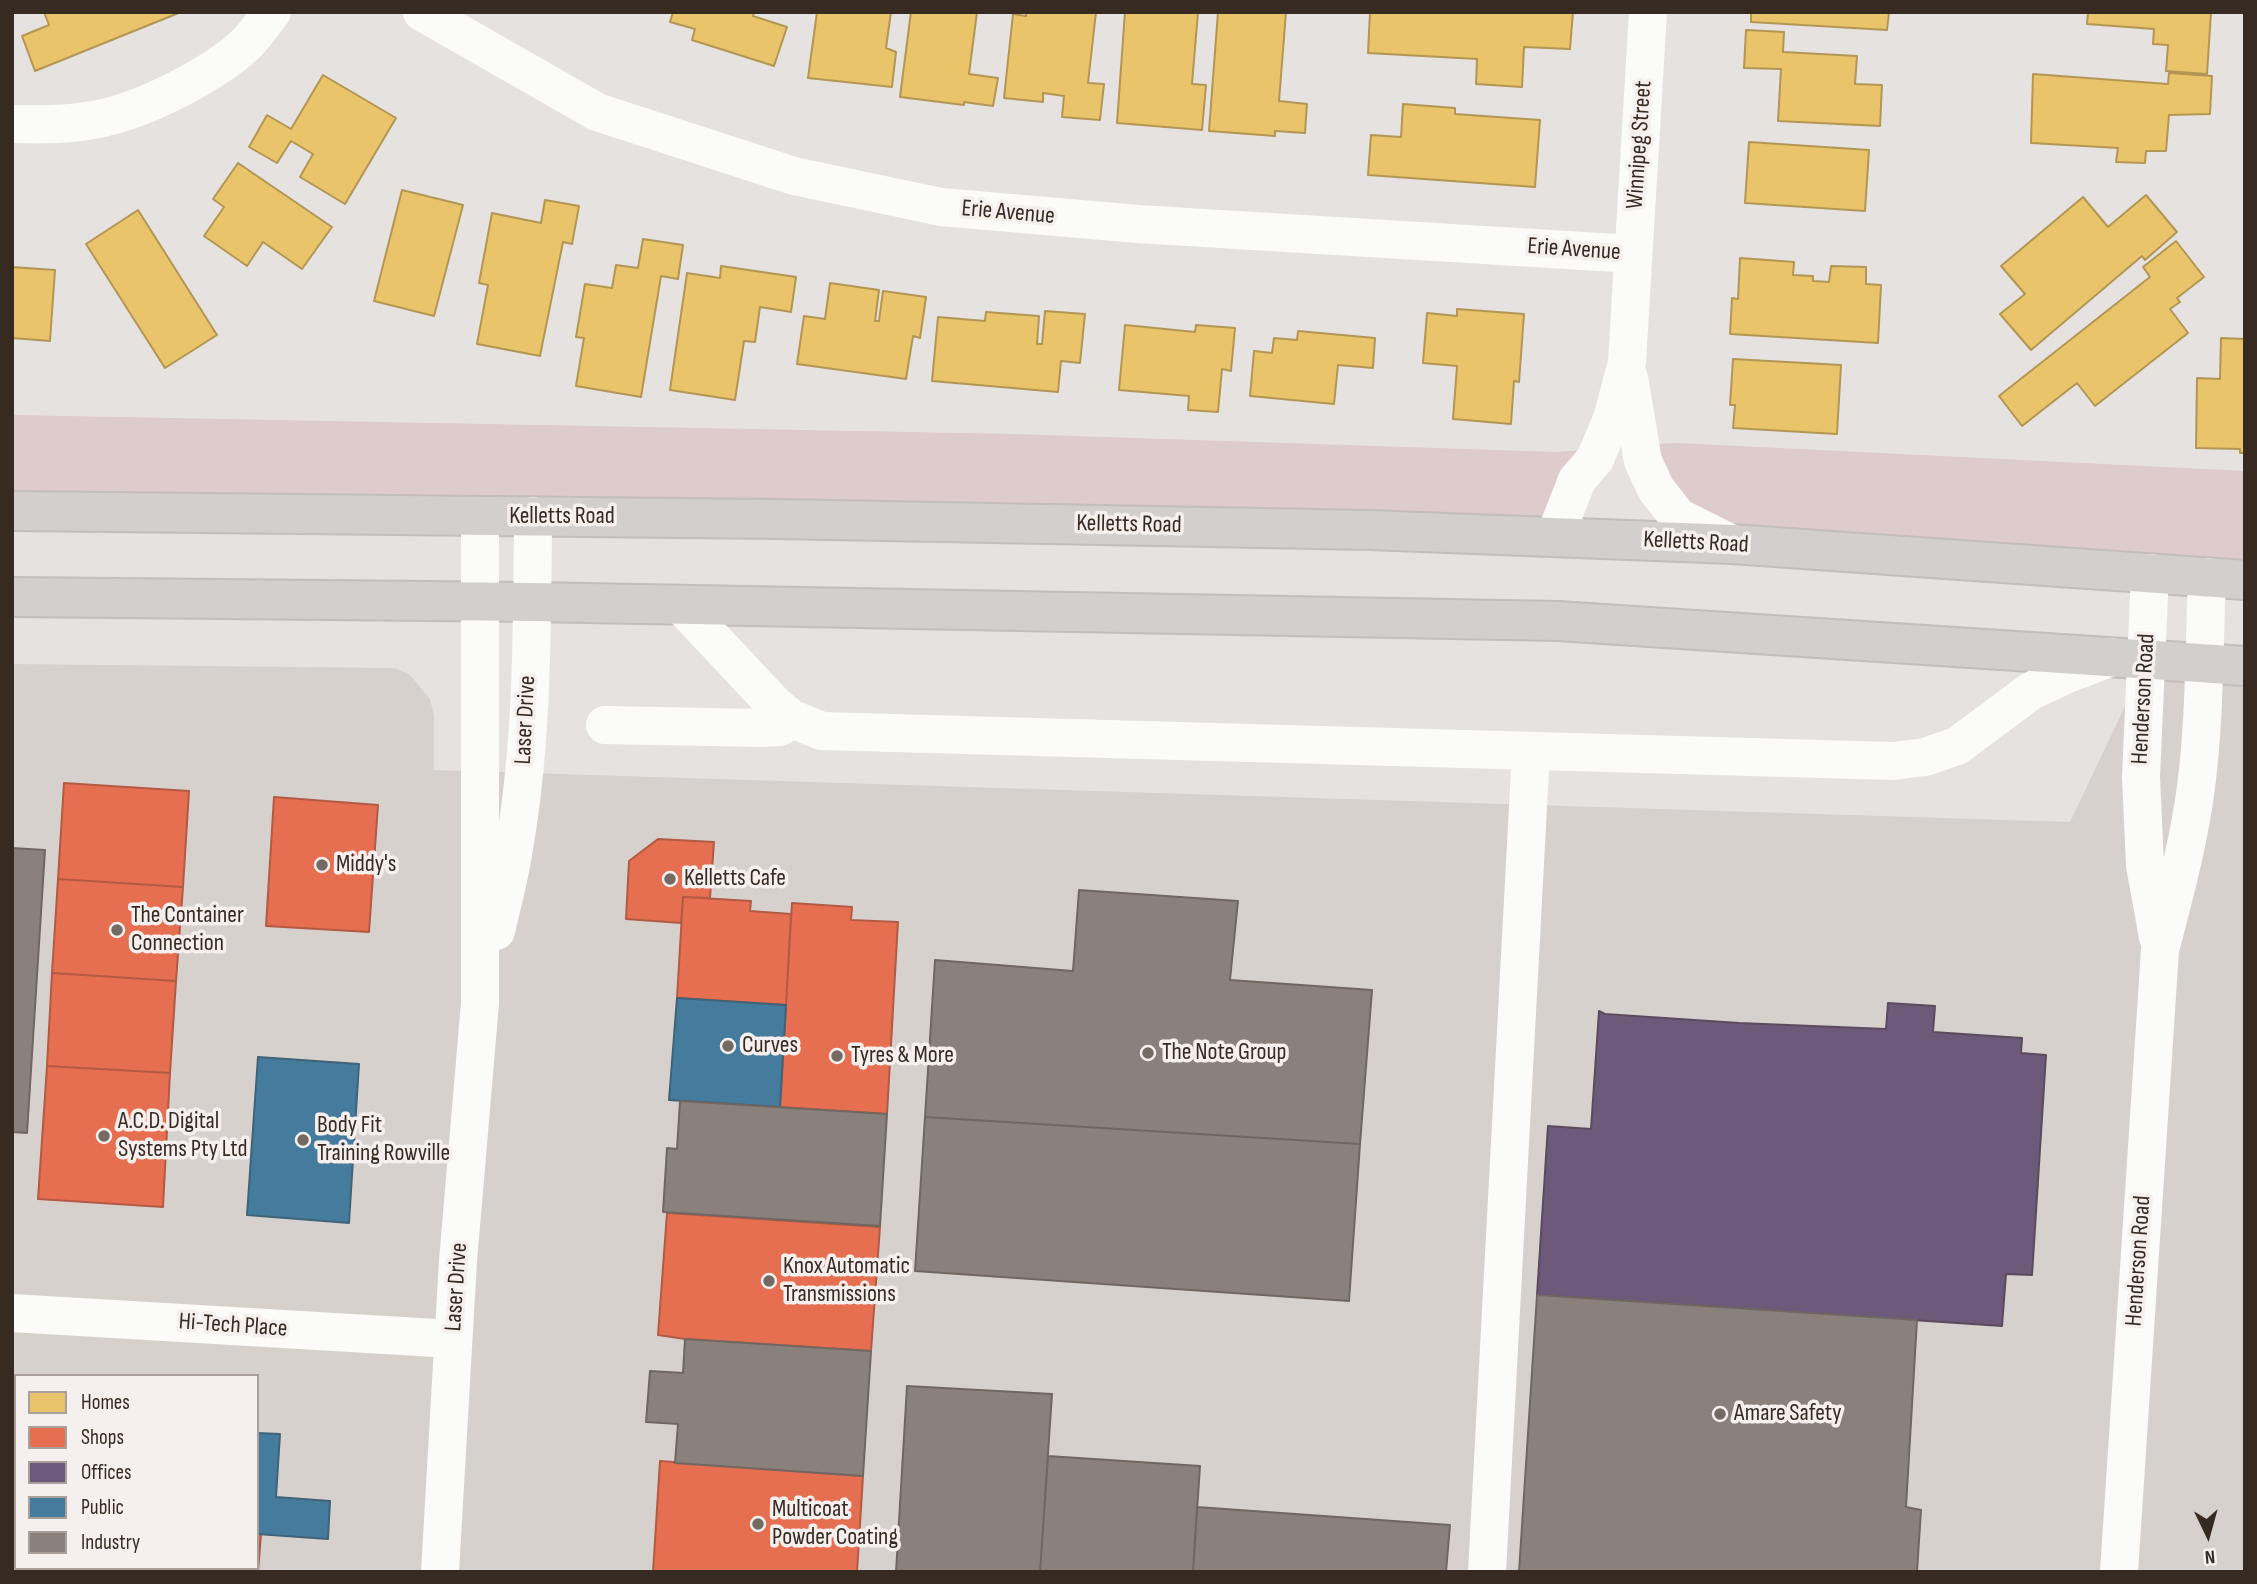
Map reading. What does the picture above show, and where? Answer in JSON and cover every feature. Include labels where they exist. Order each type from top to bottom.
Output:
[{"type":"main road","name":"Kelletts Road","points":[[12,511],[988,522],[1555,536],[1732,544],[2245,580]]},
{"type":"main road","points":[[12,597],[532,602],[1558,621],[2245,666]]},
{"type":"street","points":[[12,124],[50,125],[104,118],[153,101],[200,77],[245,45],[272,12]]},
{"type":"street","name":"Erie Avenue","points":[[422,12],[597,112],[794,176],[941,207],[1138,224],[1633,254]]},
{"type":"street","name":"Winnipeg Street","points":[[1555,536],[1577,481],[1595,460],[1612,419],[1627,362],[1648,12]]},
{"type":"street","name":"Winnipeg Street","points":[[1627,362],[1643,461],[1656,489],[1678,517],[1732,544]]},
{"type":"street","name":"Laser Drive","points":[[480,1003],[514,848],[525,752],[533,516]]},
{"type":"street","name":"Laser Drive","points":[[440,1572],[453,1339],[480,1003],[480,517]]},
{"type":"street","name":"Henderson Road","points":[[2150,573],[2130,659],[2146,865],[2160,950]]},
{"type":"street","name":"Henderson Road","points":[[2119,1572],[2160,950],[2181,869],[2196,788],[2207,577]]},
{"type":"street","points":[[681,605],[774,704],[792,719],[822,731],[1893,761],[1925,757],[1957,746],[2031,691],[2065,675],[2130,659]]},
{"type":"street","points":[[605,726],[761,729],[780,727],[792,719]]},
{"type":"street","points":[[1487,1572],[1531,751]]},
{"type":"street","name":"Hi-Tech Place","points":[[12,1312],[453,1339]]},
{"type":"shaded area","points":[[12,415],[1014,434],[1556,452],[1600,449],[1555,536],[12,511]]},
{"type":"shaded area","points":[[1678,443],[2245,471],[2245,580],[1732,544],[1678,517],[1638,445]]},
{"type":"shaded area","points":[[2147,660],[2245,666],[2245,1572],[12,1572],[12,664],[395,668],[410,675],[430,699],[434,715],[434,770],[2070,822]]},
{"type":"building: Homes","points":[[44,12],[181,12],[35,71],[22,36],[49,25]]},
{"type":"building: Homes","points":[[673,12],[754,12],[753,16],[787,27],[774,66],[692,40],[695,29],[670,22]]},
{"type":"building: Homes","points":[[817,12],[891,12],[886,48],[896,52],[892,87],[808,78]]},
{"type":"building: Homes","points":[[911,12],[977,12],[969,74],[998,78],[993,106],[900,97]]},
{"type":"building: Homes","points":[[1026,12],[1096,12],[1088,83],[1104,84],[1100,120],[1062,117],[1064,96],[1043,93],[1043,102],[1004,98],[1013,14],[1026,16]]},
{"type":"building: Homes","points":[[1125,12],[1198,12],[1192,84],[1206,85],[1202,130],[1117,123]]},
{"type":"building: Homes","points":[[1218,12],[1286,12],[1279,101],[1307,104],[1305,133],[1275,131],[1275,136],[1209,131]]},
{"type":"building: Homes","points":[[1370,12],[1573,12],[1570,49],[1524,47],[1522,87],[1476,84],[1477,59],[1368,53]]},
{"type":"building: Homes","points":[[1751,12],[1889,12],[1887,30],[1751,22]]},
{"type":"building: Homes","points":[[2088,12],[2211,12],[2207,74],[2166,71],[2168,45],[2153,44],[2154,29],[2087,24]]},
{"type":"building: Homes","points":[[1746,30],[1784,32],[1783,52],[1857,56],[1855,84],[1882,85],[1880,126],[1778,121],[1781,69],[1744,68]]},
{"type":"building: Homes","points":[[2169,73],[2212,76],[2210,114],[2169,115],[2166,151],[2146,151],[2145,163],[2116,162],[2118,148],[2031,143],[2033,74],[2168,84]]},
{"type":"building: Homes","points":[[323,75],[396,118],[345,204],[300,177],[313,154],[291,141],[277,163],[249,147],[267,115],[291,129]]},
{"type":"building: Homes","points":[[1403,104],[1455,108],[1455,114],[1540,120],[1535,187],[1368,175],[1371,135],[1401,137]]},
{"type":"building: Homes","points":[[1749,142],[1869,150],[1865,211],[1745,203]]},
{"type":"building: Homes","points":[[238,163],[332,227],[302,269],[263,242],[247,266],[204,236],[224,207],[213,199]]},
{"type":"building: Homes","points":[[402,190],[463,205],[434,316],[374,301]]},
{"type":"building: Homes","points":[[2146,195],[2177,232],[2145,260],[2142,256],[2031,350],[2000,314],[2025,294],[2001,266],[2083,197],[2108,227]]},
{"type":"building: Homes","points":[[545,200],[579,206],[572,244],[563,242],[540,356],[477,344],[488,285],[479,283],[492,213],[541,223]]},
{"type":"building: Homes","points":[[138,210],[217,335],[165,368],[86,244]]},
{"type":"building: Homes","points":[[643,239],[683,245],[678,279],[661,276],[641,397],[576,386],[584,338],[576,337],[585,284],[612,288],[616,265],[638,268]]},
{"type":"building: Homes","points":[[2176,241],[2204,277],[2177,298],[2180,302],[2170,309],[2188,333],[2095,406],[2077,383],[2022,426],[1999,396],[2150,277],[2143,267]]},
{"type":"building: Homes","points":[[1740,258],[1794,262],[1793,275],[1813,276],[1813,281],[1829,282],[1831,266],[1866,267],[1866,284],[1881,285],[1878,343],[1730,334],[1732,298],[1738,299]]},
{"type":"building: Homes","points":[[721,266],[796,277],[791,312],[760,307],[755,342],[744,341],[735,400],[670,390],[687,273],[720,278]]},
{"type":"building: Homes","points":[[12,267],[55,270],[50,341],[12,338]]},
{"type":"building: Homes","points":[[830,283],[879,290],[875,321],[879,321],[883,291],[926,297],[920,338],[913,336],[906,379],[797,364],[804,316],[825,319]]},
{"type":"building: Homes","points":[[1457,309],[1524,314],[1519,382],[1514,381],[1511,424],[1453,419],[1457,366],[1423,363],[1427,313],[1457,316]]},
{"type":"building: Homes","points":[[1045,311],[1085,314],[1080,363],[1061,361],[1058,392],[932,381],[938,317],[985,321],[986,312],[1039,316],[1037,344],[1042,344]]},
{"type":"building: Homes","points":[[1125,325],[1195,332],[1196,325],[1235,328],[1231,371],[1222,369],[1218,412],[1188,410],[1189,396],[1119,390]]},
{"type":"building: Homes","points":[[1298,331],[1375,338],[1373,368],[1338,365],[1334,404],[1250,396],[1254,351],[1272,353],[1274,338],[1297,340]]},
{"type":"building: Homes","points":[[2221,338],[2245,339],[2245,453],[2240,453],[2240,449],[2196,448],[2197,378],[2220,379]]},
{"type":"building: Homes","points":[[1733,359],[1841,365],[1837,434],[1733,428],[1735,405],[1730,405]]},
{"type":"building: Shops","points":[[64,783],[189,791],[183,887],[58,879]]},
{"type":"building: Shops","name":"Middy's","points":[[274,797],[378,805],[369,932],[266,926]]},
{"type":"building: Shops","name":"Kelletts Cafe","points":[[658,839],[714,842],[710,898],[683,897],[681,923],[626,919],[629,861]]},
{"type":"building: Shops","name":"The Container Connection","points":[[58,879],[183,887],[176,981],[52,973]]},
{"type":"building: Shops","points":[[683,897],[751,901],[750,911],[791,914],[786,1005],[677,998]]},
{"type":"building: Shops","name":"Tyres & More","points":[[792,903],[852,907],[851,920],[898,922],[887,1114],[780,1107]]},
{"type":"building: Shops","points":[[52,973],[176,981],[170,1073],[47,1066]]},
{"type":"building: Shops","name":"A.C.D. Digital Systems Pty Ltd","points":[[47,1066],[170,1073],[163,1207],[38,1199]]},
{"type":"building: Shops","name":"Knox Automatic Transmissions","points":[[667,1213],[880,1227],[871,1351],[658,1335]]},
{"type":"building: Shops","name":"Multicoat Powder Coating","points":[[660,1461],[863,1476],[857,1572],[653,1572]]},
{"type":"building: Shops","points":[[14,1489],[14,1570],[50,1572],[12,1572]]},
{"type":"building: Shops","points":[[117,1570],[258,1570],[258,1572]]},
{"type":"building: Offices","points":[[1888,1003],[1935,1006],[1933,1032],[2022,1038],[2021,1053],[2046,1055],[2032,1275],[2006,1274],[2002,1326],[1537,1295],[1548,1126],[1591,1129],[1599,1011],[1605,1014],[1739,1023],[1886,1029]]},
{"type":"building: Public","name":"Curves","points":[[677,998],[786,1005],[780,1107],[669,1100]]},
{"type":"building: Public","name":"Body Fit Training Rowville","points":[[258,1057],[359,1064],[349,1223],[247,1215]]},
{"type":"building: Public","points":[[259,1433],[280,1434],[276,1497],[330,1501],[328,1539],[259,1534]]},
{"type":"building: Industry","points":[[12,848],[45,850],[27,1133],[12,1132]]},
{"type":"building: Industry","name":"The Note Group","points":[[1079,890],[1238,901],[1230,980],[1372,990],[1360,1144],[925,1117],[935,960],[1073,971]]},
{"type":"building: Industry","points":[[680,1101],[887,1114],[880,1226],[663,1212],[667,1148],[677,1149]]},
{"type":"building: Industry","points":[[925,1117],[1360,1144],[1349,1301],[915,1271]]},
{"type":"building: Industry","name":"Amare Safety","points":[[1537,1295],[1917,1320],[1906,1507],[1921,1510],[1917,1572],[1519,1572]]},
{"type":"building: Industry","points":[[685,1339],[871,1351],[863,1476],[675,1463],[678,1424],[646,1422],[650,1371],[683,1373]]},
{"type":"building: Industry","points":[[907,1386],[1052,1394],[1040,1572],[896,1572]]},
{"type":"building: Industry","points":[[1048,1456],[1200,1466],[1193,1572],[1040,1572]]},
{"type":"building: Industry","points":[[1197,1507],[1450,1525],[1446,1572],[1193,1572]]},
{"type":"building: Industry","points":[[50,1570],[117,1570],[117,1572]]},
{"type":"place","name":"Middy's","points":[[322,865]]},
{"type":"place","name":"Kelletts Cafe","points":[[670,879]]},
{"type":"place","name":"The Container Connection","points":[[117,930]]},
{"type":"place","name":"Curves","points":[[728,1046]]},
{"type":"place","name":"The Note Group","points":[[1148,1053]]},
{"type":"place","name":"Tyres & More","points":[[837,1056]]},
{"type":"place","name":"A.C.D. Digital Systems Pty Ltd","points":[[104,1136]]},
{"type":"place","name":"Body Fit Training Rowville","points":[[303,1140]]},
{"type":"place","name":"Knox Automatic Transmissions","points":[[769,1281]]},
{"type":"place","name":"Amare Safety","points":[[1720,1414]]},
{"type":"place","name":"Multicoat Powder Coating","points":[[758,1524]]}]
